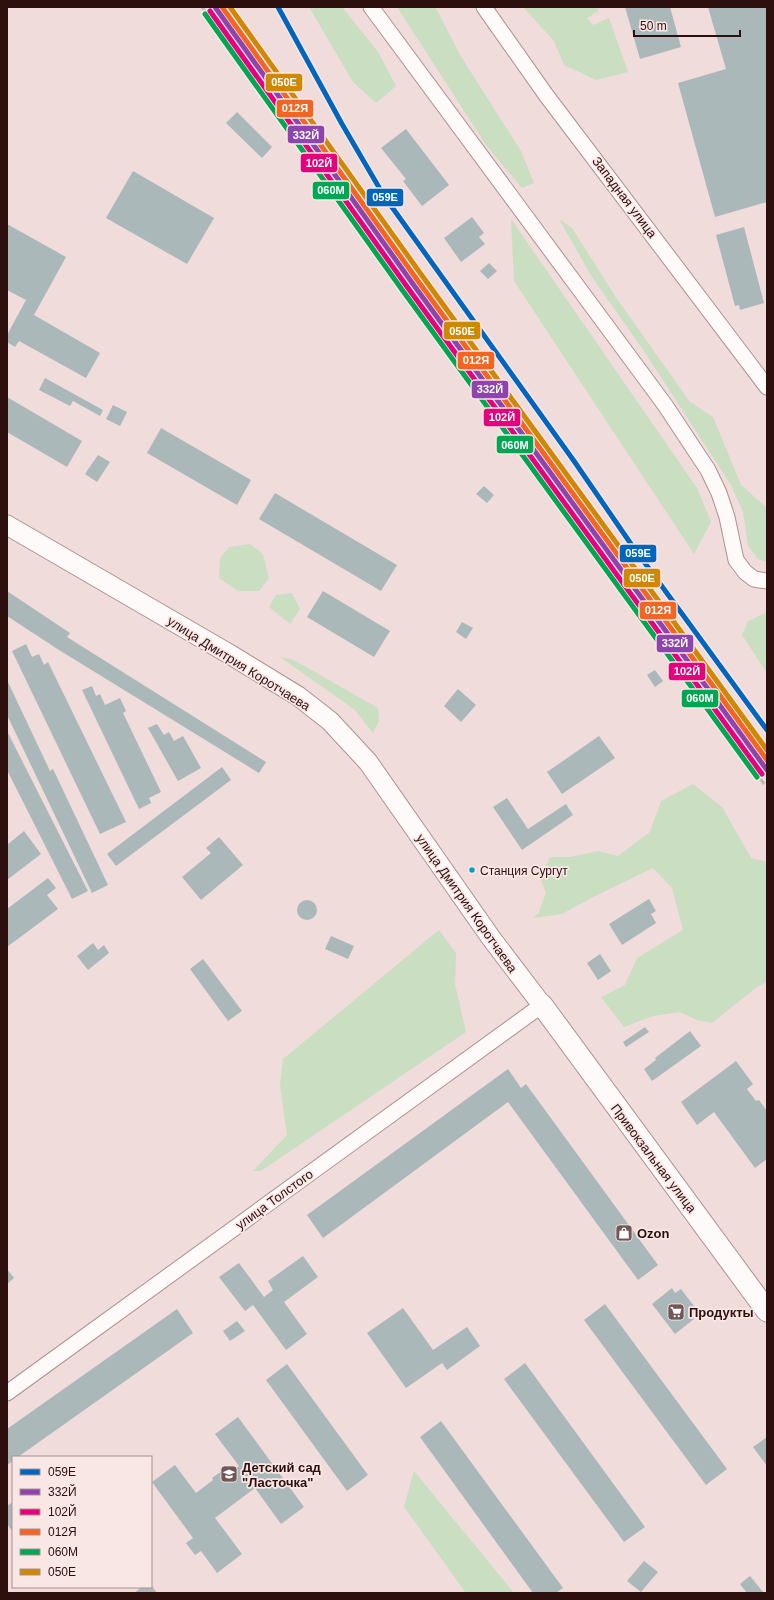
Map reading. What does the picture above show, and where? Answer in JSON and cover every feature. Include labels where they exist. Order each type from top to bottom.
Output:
[{"type":"main road","name":"Привокзальная улица","points":[[542,1005],[767,1311]]},
{"type":"street","points":[[371,7],[665,404],[708,470],[719,493],[727,517],[736,560],[745,572],[754,579],[767,581]]},
{"type":"street","name":"Западная улица","points":[[484,7],[546,94],[767,387]]},
{"type":"street","name":"улица Дмитрия Коротчаева","points":[[7,525],[231,655],[298,696],[330,721],[368,762],[491,938],[542,1005]]},
{"type":"street","name":"улица Толстого","points":[[7,1393],[542,1005]]},
{"type":"green space","points":[[309,7],[342,7],[378,52],[396,86],[376,103],[353,82]]},
{"type":"green space","points":[[397,7],[434,7],[437,10],[460,55],[521,151],[534,183],[522,188],[486,145]]},
{"type":"green space","points":[[523,7],[600,7],[597,12],[587,18],[593,25],[609,18],[628,72],[596,80],[564,65],[554,41]]},
{"type":"green space","points":[[511,219],[697,488],[711,522],[694,554],[514,281]]},
{"type":"green space","points":[[559,219],[572,228],[617,299],[690,402],[713,417],[741,485],[767,508],[767,562],[758,559],[748,546],[743,512],[731,485],[644,351],[592,277]]},
{"type":"green space","points":[[250,544],[263,554],[269,578],[259,591],[238,591],[219,578],[220,558],[229,547]]},
{"type":"green space","points":[[292,593],[300,609],[290,624],[269,607],[276,595]]},
{"type":"green space","points":[[767,612],[767,673],[742,635],[748,621]]},
{"type":"green space","points":[[280,657],[292,659],[378,708],[379,721],[373,733],[355,710]]},
{"type":"green space","points":[[693,784],[722,807],[751,858],[767,862],[767,982],[757,987],[712,1023],[697,1020],[680,1012],[653,1016],[624,1027],[601,997],[625,985],[637,958],[683,930],[672,888],[653,868],[562,914],[534,918],[539,912],[546,893],[540,877],[550,857],[571,857],[598,851],[618,856],[650,832],[661,801]]},
{"type":"green space","points":[[439,930],[456,953],[455,984],[466,1032],[261,1171],[253,1171],[287,1135],[280,1086],[283,1059]]},
{"type":"green space","points":[[414,1471],[514,1593],[466,1593],[404,1507]]},
{"type":"building","points":[[625,7],[670,7],[681,47],[640,59]]},
{"type":"building","points":[[708,7],[767,7],[767,202],[715,217],[678,83],[726,69]]},
{"type":"building","points":[[237,112],[272,147],[262,158],[226,123]]},
{"type":"building","points":[[406,129],[449,185],[422,206],[403,181],[406,179],[381,148]]},
{"type":"building","points":[[133,171],[214,218],[187,264],[106,218]]},
{"type":"building","points":[[472,217],[484,233],[479,237],[485,244],[461,262],[444,238]]},
{"type":"building","points":[[7,224],[66,257],[34,315],[100,353],[86,378],[19,341],[15,347],[7,342],[7,335],[26,300],[7,290]]},
{"type":"building","points":[[744,227],[764,303],[740,310],[739,305],[735,306],[716,235]]},
{"type":"building","points":[[489,263],[497,271],[488,279],[480,271]]},
{"type":"building","points":[[45,378],[103,410],[100,416],[73,401],[70,406],[39,390]]},
{"type":"building","points":[[7,397],[82,441],[67,467],[7,432]]},
{"type":"building","points":[[113,405],[127,412],[120,426],[106,419]]},
{"type":"building","points":[[161,428],[251,480],[237,505],[147,453]]},
{"type":"building","points":[[98,455],[110,462],[97,482],[85,474]]},
{"type":"building","points":[[484,486],[494,495],[487,503],[476,494]]},
{"type":"building","points":[[275,493],[397,565],[381,591],[259,519]]},
{"type":"building","points":[[7,591],[70,633],[67,637],[266,762],[259,773],[59,650],[7,616]]},
{"type":"building","points":[[323,591],[390,631],[374,657],[307,617]]},
{"type":"building","points":[[462,622],[473,628],[466,639],[456,632]]},
{"type":"building","points":[[26,644],[32,657],[39,654],[44,665],[48,662],[126,822],[100,834],[12,651]]},
{"type":"building","points":[[655,670],[663,681],[655,687],[647,675]]},
{"type":"building","points":[[7,680],[50,771],[53,769],[108,885],[92,893],[7,715]]},
{"type":"building","points":[[92,686],[96,696],[100,694],[105,705],[120,698],[126,711],[123,713],[161,792],[149,798],[151,803],[139,809],[82,690]]},
{"type":"building","points":[[458,689],[476,705],[461,722],[444,706]]},
{"type":"building","points":[[157,724],[164,735],[169,732],[174,741],[183,736],[201,768],[178,781],[148,728]]},
{"type":"building","points":[[7,731],[88,891],[72,899],[7,770]]},
{"type":"building","points":[[599,736],[615,758],[562,794],[547,772]]},
{"type":"building","points":[[222,767],[231,780],[116,866],[107,854]]},
{"type":"building","points":[[507,798],[528,829],[566,804],[573,815],[522,850],[493,807]]},
{"type":"building","points":[[24,831],[41,854],[7,880],[7,845]]},
{"type":"building","points":[[219,837],[243,865],[201,900],[182,877],[211,853],[206,848]]},
{"type":"building","points":[[48,878],[56,888],[47,895],[58,909],[7,947],[7,909]]},
{"type":"building","points":[[649,899],[656,911],[651,914],[656,923],[622,945],[609,924]]},
{"type":"building","points":[[303,900],[311,900],[317,906],[317,914],[311,920],[303,920],[297,914],[297,906]]},
{"type":"building","points":[[331,936],[354,946],[348,959],[325,949]]},
{"type":"building","points":[[93,943],[98,950],[104,945],[109,953],[88,970],[77,956]]},
{"type":"building","points":[[600,954],[611,971],[598,980],[587,963]]},
{"type":"building","points":[[203,959],[242,1011],[228,1021],[190,969]]},
{"type":"building","points":[[645,1027],[649,1032],[626,1047],[623,1042]]},
{"type":"building","points":[[690,1031],[701,1046],[652,1081],[644,1069],[656,1060],[655,1058]]},
{"type":"building","points":[[736,1061],[753,1084],[747,1089],[756,1101],[759,1100],[767,1111],[767,1159],[755,1168],[714,1112],[697,1125],[681,1102]]},
{"type":"building","points":[[508,1069],[521,1088],[526,1084],[658,1265],[638,1280],[508,1102],[323,1238],[307,1215]]},
{"type":"building","points":[[303,1256],[318,1277],[284,1302],[307,1334],[286,1350],[253,1305],[245,1311],[219,1277],[239,1263],[264,1297],[273,1290],[268,1281]]},
{"type":"building","points":[[7,1269],[14,1278],[7,1284]]},
{"type":"building","name":"Продукты","points":[[672,1288],[675,1293],[681,1289],[697,1310],[691,1315],[694,1319],[675,1334],[652,1304]]},
{"type":"building","points":[[605,1304],[727,1469],[706,1485],[584,1320]]},
{"type":"building","points":[[403,1308],[433,1350],[467,1327],[480,1346],[447,1370],[442,1363],[406,1388],[367,1333]]},
{"type":"building","points":[[177,1309],[193,1333],[19,1456],[12,1456],[12,1462],[7,1465],[7,1429]]},
{"type":"building","points":[[237,1321],[245,1331],[230,1341],[223,1331]]},
{"type":"building","points":[[525,1363],[645,1527],[624,1542],[504,1379]]},
{"type":"building","points":[[287,1364],[368,1475],[347,1491],[266,1380]]},
{"type":"building","points":[[238,1417],[304,1507],[281,1524],[255,1488],[215,1518],[242,1554],[217,1573],[201,1551],[195,1555],[186,1543],[193,1538],[152,1482],[175,1465],[196,1493],[213,1480],[212,1478],[226,1468],[230,1473],[239,1466],[215,1434]]},
{"type":"building","points":[[441,1421],[563,1588],[556,1593],[533,1593],[420,1437]]},
{"type":"building","points":[[767,1437],[767,1466],[753,1447]]},
{"type":"building","points":[[12,1503],[12,1531],[7,1524],[7,1506]]},
{"type":"building","points":[[644,1561],[658,1572],[641,1592],[627,1581]]},
{"type":"building","points":[[750,1576],[763,1592],[747,1593],[740,1584]]},
{"type":"building","points":[[152,1586],[157,1593],[134,1593],[141,1588],[152,1588]]},
{"type":"railway","points":[[202,7],[444,345],[767,788]]},
{"type":"transit line","name":"332Й","points":[[215,7],[413,284],[767,770]]},
{"type":"transit line","name":"012Я","points":[[222,7],[418,281],[767,760]]},
{"type":"transit line","name":"050Е","points":[[230,7],[423,277],[767,750]]},
{"type":"transit line","name":"059Е","points":[[278,7],[342,124],[384,196],[574,461],[631,544],[767,730]]},
{"type":"transit line","name":"102Й","points":[[210,11],[408,288],[762,774]]},
{"type":"transit line","name":"060М","points":[[205,14],[403,291],[757,777]]},
{"type":"place","name":"Станция Сургут","points":[[472,870]]},
{"type":"place","name":"Ozon","points":[[624,1233]]},
{"type":"place","name":"Продукты","points":[[676,1312]]},
{"type":"place","name":"Детский сад \"Ласточка\"","points":[[229,1474]]}]
